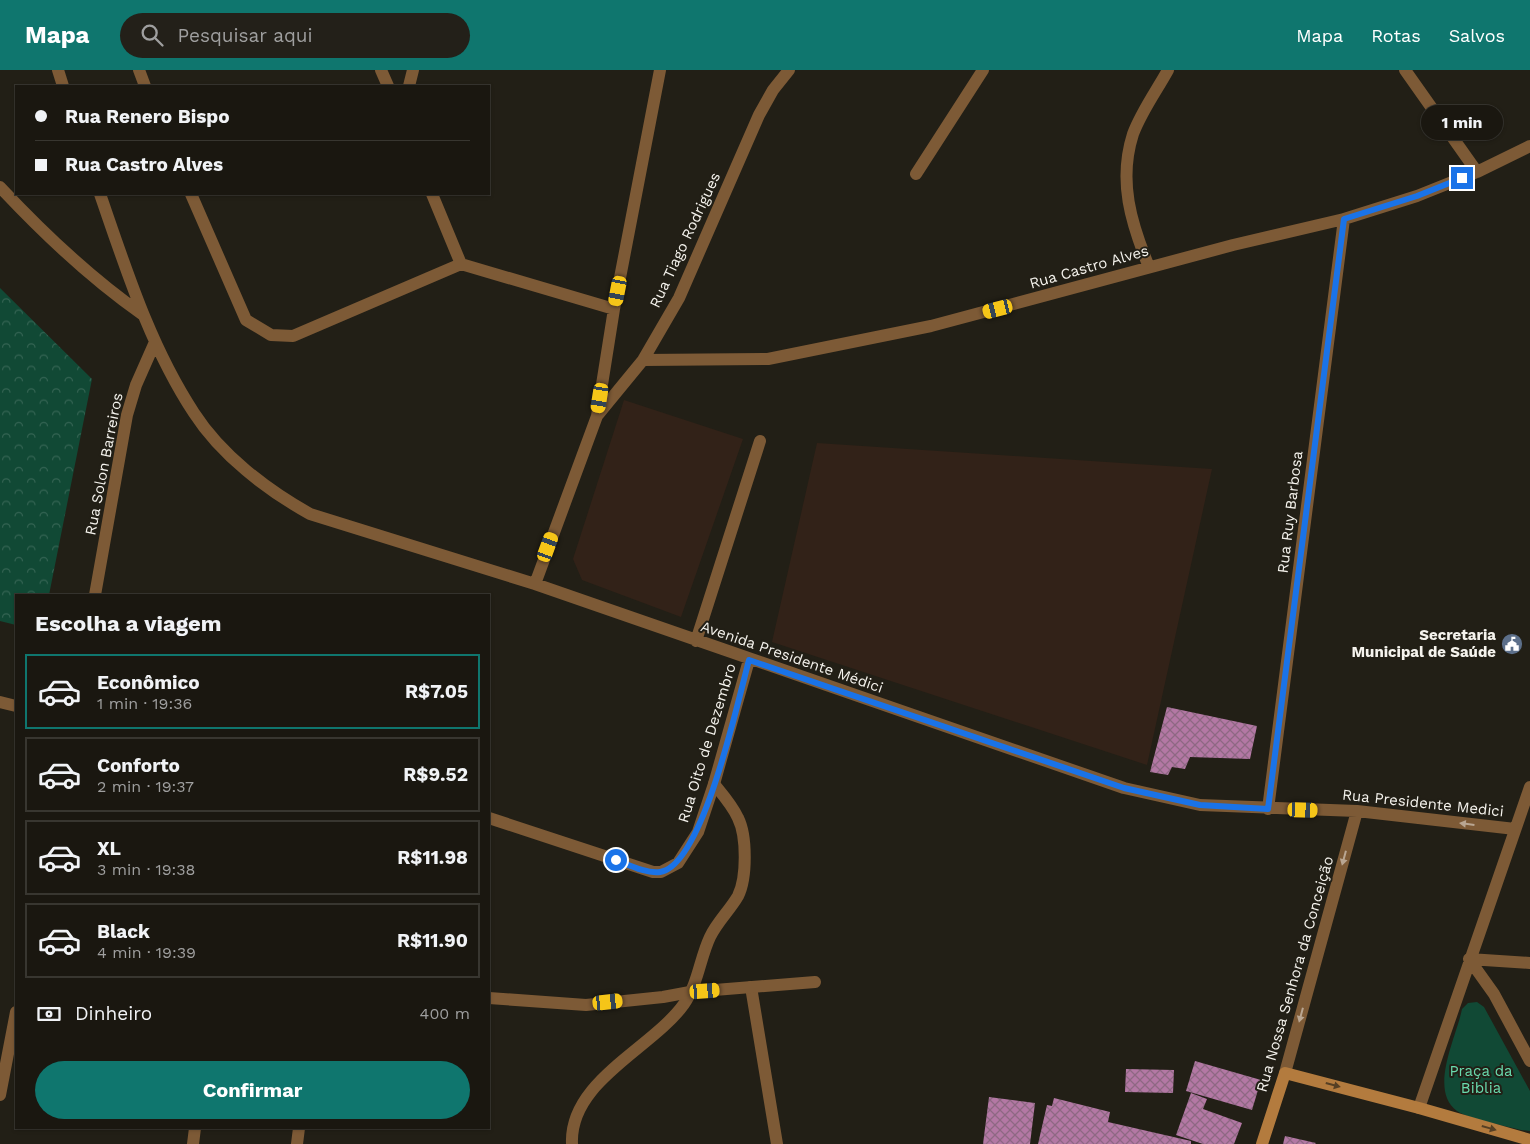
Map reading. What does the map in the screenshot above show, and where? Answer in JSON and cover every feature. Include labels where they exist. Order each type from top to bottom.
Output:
[{"type":"main road","points":[[1285,1072],[1530,1140]]},
{"type":"main road","name":"Rua Nossa Senhora da Conceição","points":[[1262,1144],[1285,1072]]},
{"type":"street","points":[[58,70],[63,85]]},
{"type":"street","points":[[139,70],[146,85]]},
{"type":"street","points":[[381,70],[388,85]]},
{"type":"street","points":[[409,85],[412,70]]},
{"type":"street","points":[[535,584],[597,416],[614,309],[660,70]]},
{"type":"street","name":"Rua Tiago Rodrigues","points":[[597,416],[643,360],[679,298],[759,115],[773,90],[790,70]]},
{"type":"street","points":[[916,174],[983,70]]},
{"type":"street","points":[[1149,267],[1136,235],[1126,196],[1126,163],[1134,132],[1168,70]]},
{"type":"street","points":[[1406,70],[1477,172]]},
{"type":"street","name":"Rua Castro Alves","points":[[643,360],[768,359],[931,326],[1149,267],[1344,219],[1417,196],[1477,172],[1530,146]]},
{"type":"street","points":[[0,187],[67,255],[106,289],[142,314]]},
{"type":"street","name":"Avenida Presidente Médici","points":[[100,195],[142,314],[155,342],[194,413],[221,446],[281,498],[310,514],[535,584],[696,642],[1124,788],[1200,805],[1268,809]]},
{"type":"street","points":[[191,195],[246,320],[272,335],[292,336],[461,264],[614,309]]},
{"type":"street","points":[[432,195],[461,264]]},
{"type":"street","name":"Rua Ruy Barbosa","points":[[1268,809],[1344,219]]},
{"type":"street","name":"Rua Solon Barreiros","points":[[95,594],[127,415],[136,385],[155,342]]},
{"type":"street","points":[[696,642],[760,441]]},
{"type":"street","name":"Rua Oito de Dezembro","points":[[490,818],[653,872],[670,869],[686,853],[698,832],[714,784],[749,660]]},
{"type":"street","points":[[0,702],[15,706]]},
{"type":"street","points":[[572,1144],[571,1132],[588,1095],[607,1074],[653,1037],[684,1004],[710,937],[738,894],[745,872],[739,820],[730,804],[714,784]]},
{"type":"street","points":[[1419,1108],[1530,787]]},
{"type":"street","name":"Rua Presidente Medici","points":[[1268,809],[1357,811],[1515,829]]},
{"type":"street","name":"Rua Nossa Senhora da Conceição","points":[[1285,1072],[1357,811]]},
{"type":"street","points":[[1470,958],[1530,963]]},
{"type":"street","points":[[1470,958],[1494,994],[1530,1062]]},
{"type":"street","points":[[490,998],[586,1005],[664,997],[690,992],[815,982]]},
{"type":"street","points":[[751,987],[777,1144]]},
{"type":"street","points":[[0,1095],[15,1017]]},
{"type":"street","points":[[193,1144],[195,1129]]},
{"type":"street","points":[[297,1144],[299,1129]]},
{"type":"shaded area","points":[[624,400],[743,439],[681,617],[582,580],[573,559]]},
{"type":"shaded area","points":[[817,443],[1212,469],[1147,765],[772,642]]},
{"type":"green space","points":[[0,288],[92,379],[49,594],[15,594],[15,625],[0,621]]},
{"type":"green space","name":"Praça da Biblia","points":[[1477,1002],[1484,1007],[1530,1091],[1530,1131],[1470,1117],[1457,1111],[1449,1102],[1445,1090],[1447,1062],[1462,1009],[1468,1003]]},
{"type":"building","points":[[1167,707],[1257,726],[1250,759],[1190,757],[1185,769],[1172,767],[1168,775],[1150,772]]},
{"type":"building","points":[[1195,1061],[1261,1080],[1252,1110],[1186,1091]]},
{"type":"building","points":[[1126,1069],[1174,1070],[1173,1093],[1125,1092]]},
{"type":"building","points":[[1191,1093],[1207,1099],[1203,1109],[1242,1123],[1234,1144],[1203,1144],[1176,1135]]},
{"type":"building","points":[[989,1097],[1035,1103],[1030,1144],[983,1144]]},
{"type":"building","points":[[1054,1098],[1110,1112],[1108,1122],[1191,1141],[1191,1144],[1038,1144],[1047,1105],[1052,1106]]},
{"type":"building","points":[[1285,1136],[1316,1143],[1283,1144]]},
{"type":"place","name":"Secretaria Municipal de Saúde","points":[[1512,644]]},
{"type":"route","points":[[616,860],[653,872],[661,872],[670,869],[678,863],[686,853],[698,832],[714,784],[749,660],[1124,788],[1200,805],[1268,809],[1344,219],[1417,196],[1462,178]]}]
